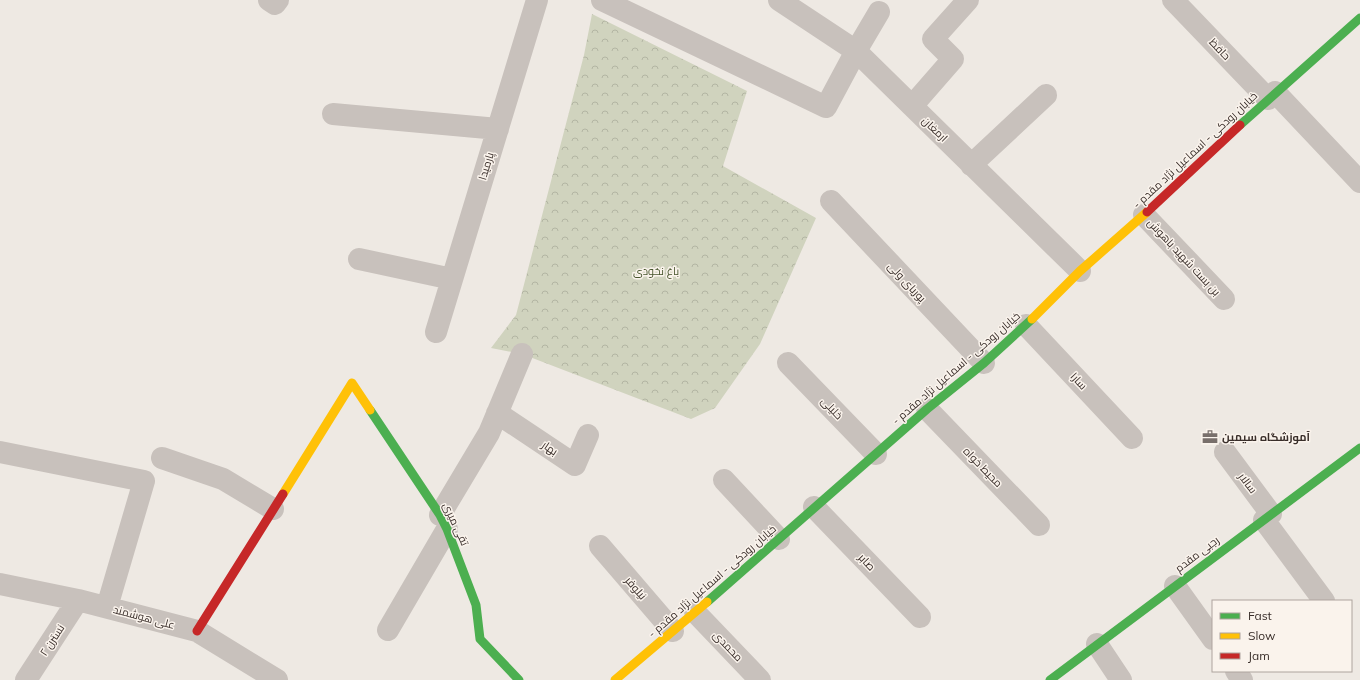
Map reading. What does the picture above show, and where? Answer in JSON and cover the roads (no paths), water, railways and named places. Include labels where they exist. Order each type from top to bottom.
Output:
[{"type":"street","points":[[269,0],[275,4],[278,0]]},
{"type":"street","name":"پارمیدا","points":[[436,332],[537,0]]},
{"type":"street","points":[[602,0],[826,106],[879,12]]},
{"type":"street","name":"ارمغان","points":[[779,0],[856,51],[1080,271]]},
{"type":"street","points":[[912,106],[953,59],[933,39],[968,0]]},
{"type":"street","name":"حافظ","points":[[1173,0],[1360,182]]},
{"type":"street","name":"- خیابان رودکی - اسماعیل نژاد مقدم","points":[[615,680],[927,409],[984,363],[1026,325],[1080,271],[1144,215],[1272,96],[1360,18]]},
{"type":"street","points":[[971,164],[1046,95]]},
{"type":"street","points":[[333,114],[498,129]]},
{"type":"street","name":"پوریای ولی","points":[[831,201],[984,363]]},
{"type":"street","name":"بن بست شهید باهوش","points":[[1144,215],[1224,299]]},
{"type":"street","points":[[359,259],[452,279]]},
{"type":"street","name":"سارا","points":[[1026,325],[1132,438]]},
{"type":"street","points":[[388,630],[489,433],[522,354]]},
{"type":"street","name":"خلیلی","points":[[788,363],[876,454]]},
{"type":"street","name":"تقی میری","points":[[273,509],[352,383],[444,522],[476,605],[480,639],[519,680]]},
{"type":"street","name":"محیط خواه","points":[[927,409],[1039,525]]},
{"type":"street","name":"بهار","points":[[497,413],[575,465],[588,435]]},
{"type":"street","name":"رجبی مقدم","points":[[1050,680],[1360,448]]},
{"type":"street","points":[[0,452],[144,482],[106,607]]},
{"type":"street","name":"سالار","points":[[1225,452],[1323,600]]},
{"type":"street","points":[[162,458],[223,479],[273,509],[197,630]]},
{"type":"street","points":[[724,480],[779,539]]},
{"type":"street","name":"صابر","points":[[814,507],[920,617]]},
{"type":"street","name":"نیلوفر","points":[[600,546],[673,631]]},
{"type":"street","name":"علی هوشمند","points":[[0,584],[78,600],[197,630],[272,679]]},
{"type":"street","points":[[1175,586],[1212,638]]},
{"type":"street","name":"نسترن ۲","points":[[26,680],[78,600]]},
{"type":"street","name":"محمدی","points":[[695,612],[760,680]]},
{"type":"street","points":[[1097,644],[1121,680]]},
{"type":"place","name":"آموزشگاه سیمین","points":[[1210,437]]},
{"type":"park label","name":"باغ نخودی","points":[[656,271]]}]
